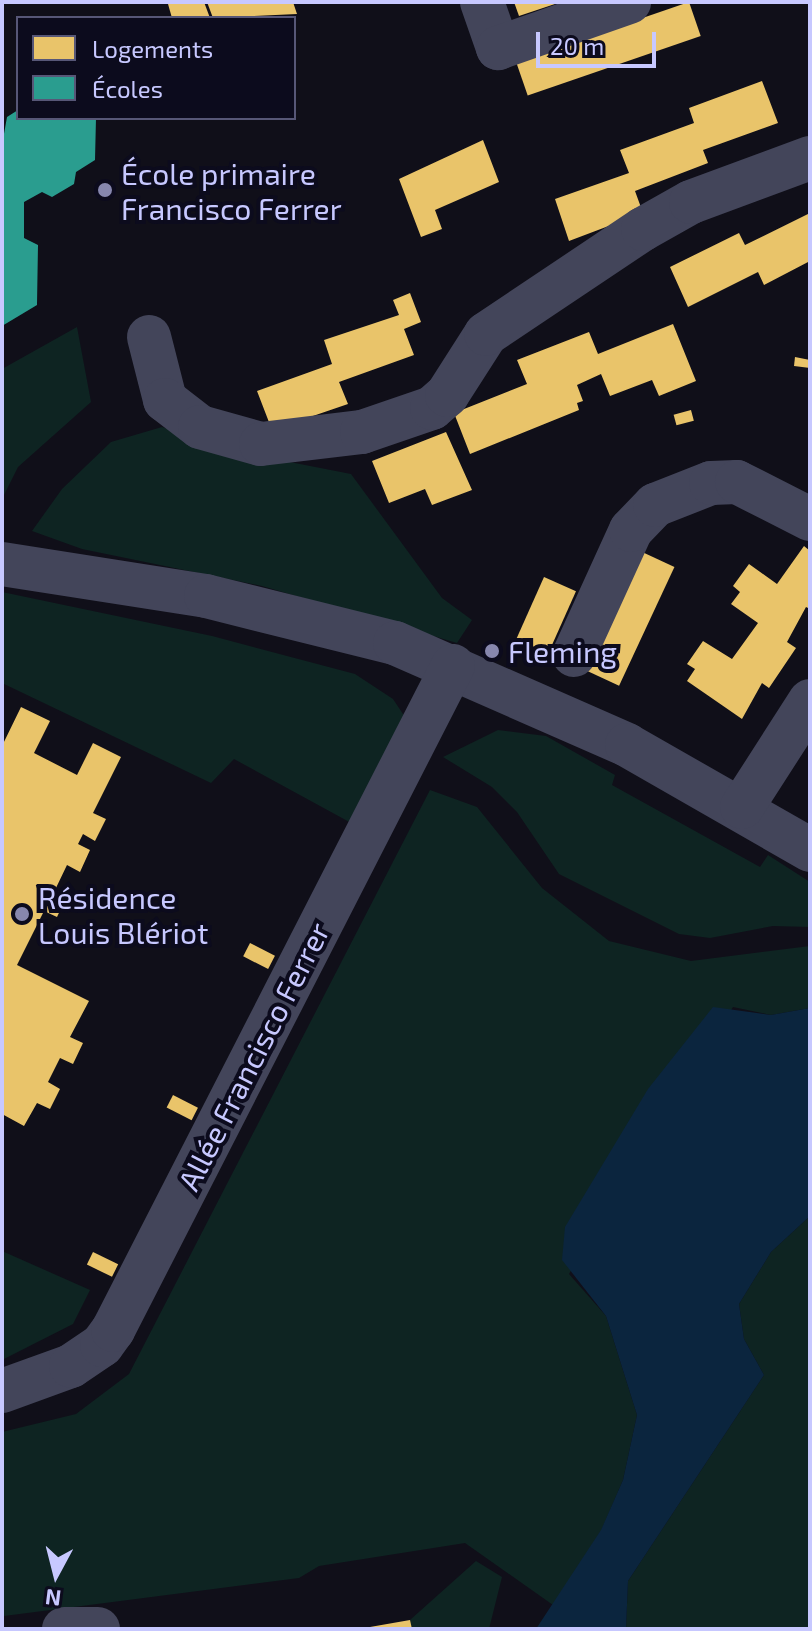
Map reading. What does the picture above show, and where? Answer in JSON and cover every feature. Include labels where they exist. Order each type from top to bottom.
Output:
[{"type":"street","points":[[482,2],[498,48],[629,2]]},
{"type":"street","points":[[149,337],[165,400],[200,427],[261,444],[362,432],[432,408],[447,395],[479,339],[643,229],[691,202],[810,158]]},
{"type":"street","points":[[574,655],[631,530],[655,505],[711,483],[737,482],[810,519]]},
{"type":"street","points":[[2,564],[118,580],[288,613],[366,634],[453,666],[598,731],[742,807],[810,850]]},
{"type":"street","name":"Allée Francisco Ferrer","points":[[2,1391],[71,1366],[102,1345],[113,1330],[453,666]]},
{"type":"street","points":[[742,807],[810,701]]},
{"type":"street","points":[[64,1629],[98,1629]]},
{"type":"green space","points":[[77,327],[91,402],[18,467],[2,499],[2,369]]},
{"type":"green space","points":[[162,427],[224,449],[351,474],[442,598],[472,620],[457,643],[262,586],[82,549],[32,531],[62,489],[111,442]]},
{"type":"green space","points":[[2,592],[212,636],[355,674],[393,699],[407,720],[353,824],[234,759],[211,783],[2,683]]},
{"type":"green space","points":[[498,730],[546,736],[615,775],[612,785],[760,867],[768,855],[810,882],[810,927],[773,926],[710,938],[679,934],[559,874],[517,812],[492,787],[443,757]]},
{"type":"green space","points":[[430,790],[477,807],[542,888],[609,941],[691,961],[810,946],[810,1008],[771,1015],[733,1007],[569,1274],[606,1316],[637,1415],[623,1480],[601,1531],[553,1605],[465,1543],[319,1566],[299,1578],[4,1616],[2,1432],[76,1414],[129,1374]]},
{"type":"green space","points":[[810,1216],[810,1629],[626,1629],[628,1581],[764,1375],[744,1339],[739,1304],[771,1252]]},
{"type":"green space","points":[[2,1251],[90,1290],[73,1324],[2,1360]]},
{"type":"green space","points":[[476,1561],[502,1577],[489,1629],[412,1629],[410,1620]]},
{"type":"water","points":[[713,1007],[771,1015],[810,1008],[810,1216],[771,1252],[739,1304],[744,1339],[764,1375],[628,1581],[626,1629],[536,1629],[601,1530],[623,1480],[637,1415],[606,1316],[562,1260],[565,1227],[648,1089]]},
{"type":"building: Logements","points":[[204,2],[209,16],[171,16],[168,4]]},
{"type":"building: Logements","points":[[207,2],[293,2],[297,14],[255,16],[212,16]]},
{"type":"building: Logements","points":[[514,2],[558,2],[558,3],[519,16]]},
{"type":"building: Logements","points":[[689,2],[701,36],[528,96],[516,62]]},
{"type":"building: Logements","points":[[762,81],[778,123],[703,150],[708,163],[635,191],[643,213],[569,241],[555,199],[629,173],[620,150],[694,123],[689,108]]},
{"type":"building: Logements","points":[[483,140],[499,182],[435,210],[442,229],[421,237],[399,179]]},
{"type":"building: Logements","points":[[810,213],[810,261],[764,285],[758,272],[688,307],[670,267],[739,233],[745,245]]},
{"type":"building: Logements","points":[[410,293],[421,322],[404,329],[414,355],[339,382],[348,404],[272,430],[257,391],[332,364],[324,340],[399,315],[393,300]]},
{"type":"building: Logements","points":[[673,324],[696,381],[659,396],[652,380],[610,396],[601,374],[577,385],[583,401],[577,403],[579,410],[470,454],[454,413],[527,384],[517,360],[589,332],[598,354]]},
{"type":"building: Logements","points":[[795,357],[810,360],[810,368],[794,366]]},
{"type":"building: Logements","points":[[691,410],[694,421],[676,425],[674,415]]},
{"type":"building: Logements","points":[[446,432],[472,490],[432,505],[425,489],[389,503],[372,461]]},
{"type":"building: Logements","points":[[804,546],[810,551],[810,609],[806,607],[787,642],[796,648],[769,688],[762,683],[742,719],[687,681],[695,669],[687,664],[703,641],[732,659],[758,623],[731,604],[740,592],[733,586],[749,564],[777,584]]},
{"type":"building: Logements","points":[[640,551],[674,567],[619,686],[585,670]]},
{"type":"building: Logements","points":[[544,577],[576,591],[548,653],[516,639]]},
{"type":"building: Logements","name":"Résidence Louis Blériot","points":[[21,707],[50,721],[34,753],[77,775],[93,743],[121,757],[93,813],[106,819],[95,841],[83,834],[78,844],[90,850],[80,872],[67,865],[55,890],[67,896],[57,917],[44,911],[17,965],[89,1001],[70,1037],[83,1043],[73,1064],[60,1058],[48,1082],[60,1089],[50,1109],[37,1103],[24,1126],[2,1114],[2,746]]},
{"type":"building: Logements","points":[[250,943],[275,956],[268,969],[243,956]]},
{"type":"building: Logements","points":[[173,1095],[198,1108],[192,1120],[167,1107]]},
{"type":"building: Logements","points":[[93,1252],[118,1264],[112,1277],[87,1265]]},
{"type":"building: Logements","points":[[410,1620],[412,1629],[370,1629],[370,1627]]},
{"type":"building: Écoles","points":[[16,111],[16,120],[96,120],[95,160],[76,172],[74,184],[52,197],[42,192],[24,202],[24,238],[38,245],[37,305],[2,326],[2,145],[7,117]]},
{"type":"place","name":"École primaire Francisco Ferrer","points":[[105,190]]},
{"type":"place","name":"Fleming","points":[[492,651]]},
{"type":"place","name":"Résidence Louis Blériot","points":[[22,914]]}]
